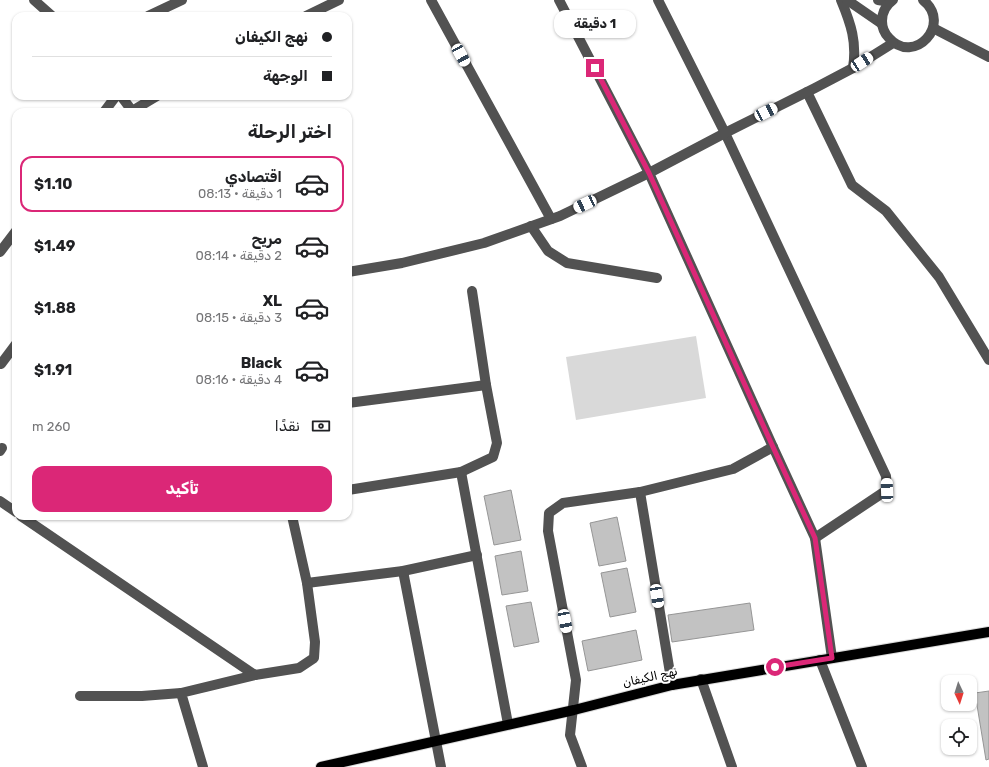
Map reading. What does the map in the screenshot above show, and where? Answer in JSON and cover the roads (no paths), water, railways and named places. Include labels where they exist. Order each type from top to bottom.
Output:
[{"type":"main road","name":"نهج الكيفان","points":[[321,767],[574,710],[672,684],[989,632]]},
{"type":"street","points":[[34,0],[48,12]]},
{"type":"street","points":[[156,12],[182,0]]},
{"type":"street","points":[[314,12],[339,0]]},
{"type":"street","points":[[431,0],[551,218]]},
{"type":"street","points":[[559,0],[649,173],[815,538],[832,658]]},
{"type":"street","points":[[658,0],[725,133],[886,476],[887,490],[815,538]]},
{"type":"street","points":[[841,0],[850,22],[854,42],[855,57],[853,68]]},
{"type":"street","points":[[847,0],[882,24]]},
{"type":"street","points":[[878,0],[892,1]]},
{"type":"street","points":[[892,1],[885,8],[882,16],[882,24],[886,35],[893,42],[902,47],[912,47],[922,44],[929,37],[934,28],[934,18],[931,8],[924,0]]},
{"type":"street","points":[[934,28],[989,58]]},
{"type":"street","points":[[352,271],[402,263],[477,245],[551,218],[649,173],[807,92],[853,68],[893,42]]},
{"type":"street","points":[[807,92],[852,185],[886,211],[939,277],[989,360]]},
{"type":"street","points":[[124,100],[131,108]]},
{"type":"street","points":[[138,108],[151,100]]},
{"type":"street","points":[[531,226],[548,251],[567,262],[657,278]]},
{"type":"street","points":[[0,252],[12,236]]},
{"type":"street","points":[[352,489],[461,472],[493,457],[497,443],[486,385],[472,291]]},
{"type":"street","points":[[1,364],[12,349]]},
{"type":"street","points":[[352,402],[486,385]]},
{"type":"street","points":[[582,767],[570,735],[574,710],[576,680],[548,531],[549,513],[563,503],[640,492],[733,469],[773,447]]},
{"type":"street","points":[[461,472],[508,724]]},
{"type":"street","points":[[640,492],[672,684]]},
{"type":"street","points":[[0,501],[12,509]]},
{"type":"street","points":[[27,520],[255,676]]},
{"type":"street","points":[[80,696],[142,696],[181,692],[300,668],[314,658],[315,642],[307,583],[293,520]]},
{"type":"street","points":[[307,583],[403,571],[477,556]]},
{"type":"street","points":[[403,571],[441,767]]},
{"type":"street","points":[[820,660],[862,767]]},
{"type":"street","points":[[701,680],[732,767]]},
{"type":"street","points":[[181,692],[203,767]]}]
